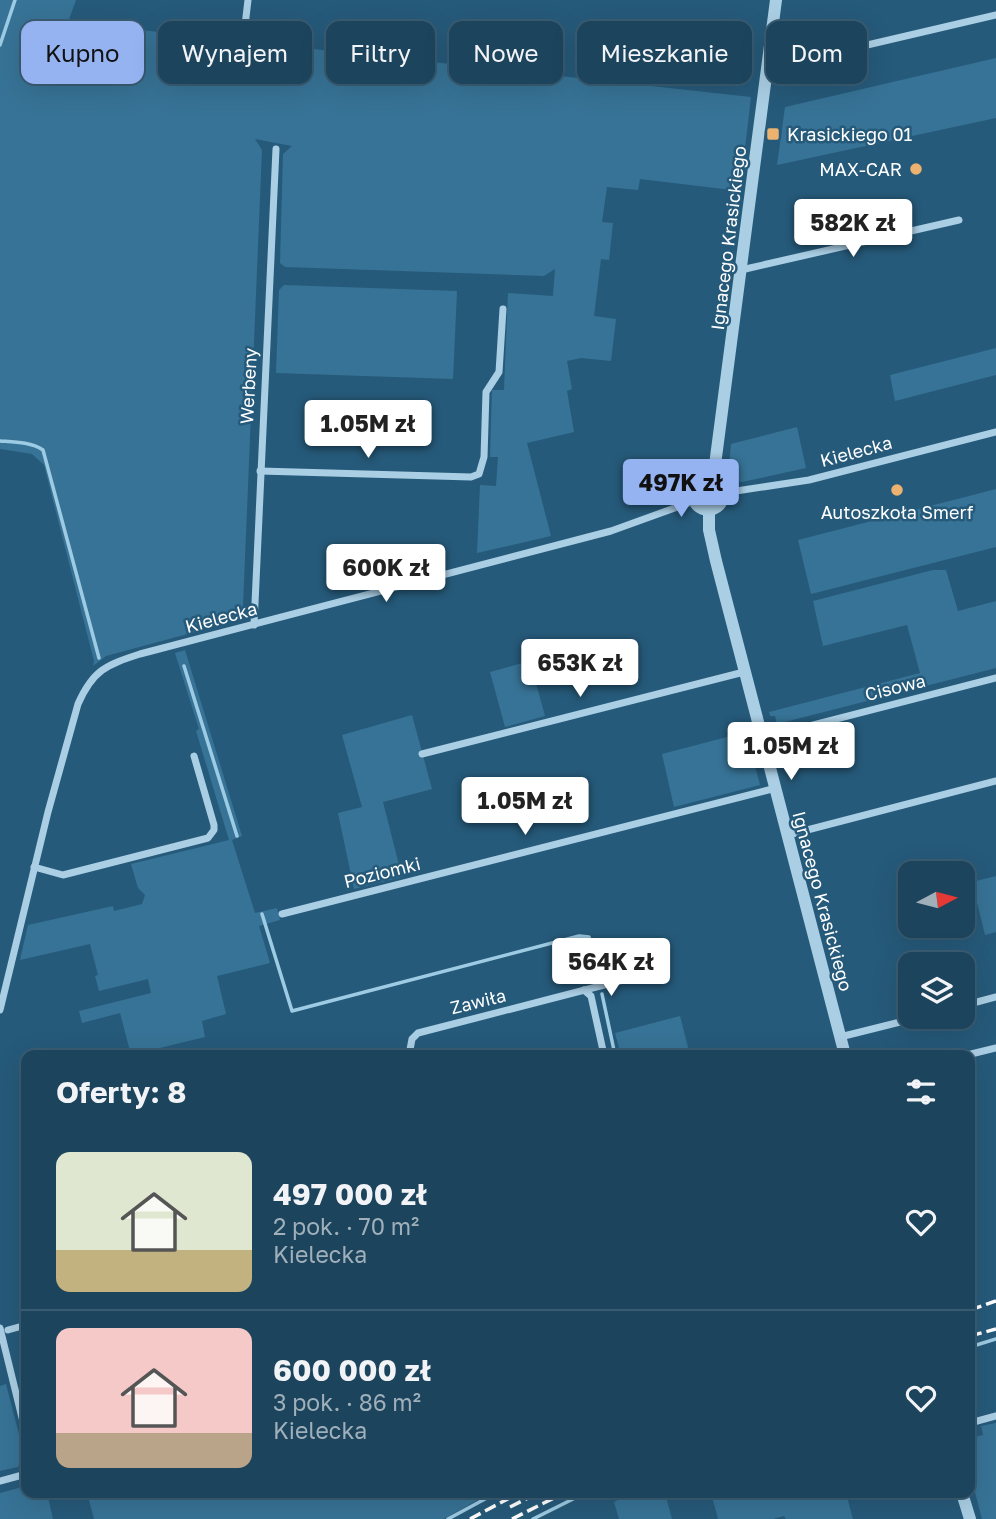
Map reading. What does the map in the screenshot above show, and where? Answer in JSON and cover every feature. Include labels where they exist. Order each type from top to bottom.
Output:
[{"type":"street","points":[[246,21],[248,0]]},
{"type":"street","name":"Ignacego Krasickiego","points":[[774,21],[776,0]]},
{"type":"street","points":[[867,45],[996,15]]},
{"type":"street","name":"Ignacego Krasickiego","points":[[713,480],[766,84]]},
{"type":"street","name":"Werbeny","points":[[254,625],[276,149]]},
{"type":"street","points":[[741,270],[960,220]]},
{"type":"street","points":[[260,471],[471,477],[479,474],[484,457],[486,392],[499,372],[503,309]]},
{"type":"street","name":"Kielecka","points":[[723,493],[809,480],[996,432]]},
{"type":"street","points":[[705,480],[713,480],[719,484],[723,493],[721,503],[709,510],[701,509],[694,501],[693,491],[696,485],[705,480]]},
{"type":"street","name":"Kielecka","points":[[0,1010],[34,867],[78,704],[84,690],[100,670],[140,654],[611,531],[694,501]]},
{"type":"street","name":"Ignacego Krasickiego","points":[[709,510],[713,549],[844,1050]]},
{"type":"street","points":[[422,754],[744,672]]},
{"type":"street","name":"Cisowa","points":[[762,738],[996,678]]},
{"type":"street","points":[[34,867],[63,875],[208,838],[214,825],[194,756]]},
{"type":"street","points":[[788,835],[996,780]]},
{"type":"street","name":"Poziomki","points":[[282,914],[776,788]]},
{"type":"street","points":[[584,990],[631,978]]},
{"type":"street","points":[[584,990],[591,996],[603,1050]]},
{"type":"street","name":"Zawiła","points":[[410,1050],[412,1039],[418,1033],[584,990]]},
{"type":"street","points":[[975,1003],[996,998]]},
{"type":"street","points":[[840,1037],[898,1022]]},
{"type":"street","points":[[975,1053],[996,1048]]},
{"type":"street","points":[[4,1329],[21,1414]]},
{"type":"street","points":[[975,1422],[996,1416]]},
{"type":"street","points":[[0,1481],[21,1475]]},
{"type":"street","points":[[964,1498],[970,1519]]},
{"type":"shaded area","points":[[0,0],[76,0],[68,21],[21,21],[21,84],[144,84],[144,30],[158,32],[158,84],[312,84],[312,49],[326,50],[326,84],[435,84],[435,62],[449,64],[449,84],[563,84],[563,76],[577,78],[577,84],[633,84],[751,97],[740,191],[640,179],[638,190],[607,187],[602,222],[613,223],[609,260],[601,259],[594,316],[616,319],[611,361],[581,358],[567,361],[572,389],[567,391],[574,432],[527,443],[551,536],[477,553],[480,485],[496,486],[498,457],[490,457],[492,390],[504,390],[508,293],[553,296],[555,269],[544,276],[285,267],[280,263],[283,154],[292,146],[255,139],[262,150],[243,619],[106,656],[93,666],[94,661],[44,465],[32,454],[0,449]]},
{"type":"shaded area","points":[[996,58],[996,118],[777,165],[785,107]]},
{"type":"shaded area","points":[[284,285],[457,291],[453,379],[276,373],[279,290]]},
{"type":"shaded area","points":[[996,348],[996,375],[895,401],[890,375]]},
{"type":"shaded area","points":[[797,427],[806,468],[742,482],[733,481],[728,476],[731,444]]},
{"type":"shaded area","points":[[996,489],[996,547],[811,594],[798,540]]},
{"type":"shaded area","points":[[933,570],[946,570],[958,611],[996,601],[996,668],[777,724],[775,716],[770,716],[769,712],[920,673],[907,625],[823,646],[813,601]]},
{"type":"shaded area","points":[[185,650],[242,836],[232,840],[255,913],[277,908],[280,920],[259,926],[270,963],[217,976],[226,1014],[202,1021],[205,1037],[152,1050],[130,1050],[120,1013],[82,1023],[79,1011],[151,993],[148,979],[99,991],[90,944],[20,960],[28,925],[113,906],[114,911],[142,904],[145,895],[138,888],[131,864],[229,840],[175,653]]},
{"type":"shaded area","points":[[530,661],[545,716],[505,727],[490,672]]},
{"type":"shaded area","points":[[412,715],[432,789],[383,802],[402,877],[354,889],[338,813],[362,807],[342,735]]},
{"type":"shaded area","points":[[746,732],[760,785],[674,807],[662,754]]},
{"type":"shaded area","points":[[996,876],[996,932],[985,935],[975,894],[975,881]]},
{"type":"shaded area","points":[[680,1016],[689,1050],[620,1050],[615,1033]]},
{"type":"shaded area","points":[[6,1384],[21,1442],[21,1460],[18,1467],[0,1471],[0,1386]]},
{"type":"shaded area","points":[[996,1423],[996,1519],[982,1519],[975,1492],[975,1437],[983,1435],[981,1426]]},
{"type":"shaded area","points":[[21,1487],[21,1498],[48,1498],[53,1519],[0,1519],[0,1493]]},
{"type":"shaded area","points":[[88,1498],[481,1498],[444,1519],[94,1519]]},
{"type":"shaded area","points":[[622,1498],[666,1498],[672,1519],[619,1519],[614,1502]]},
{"type":"shaded area","points":[[712,1498],[847,1498],[853,1519],[786,1519],[784,1516],[773,1519],[718,1519]]},
{"type":"waterway","points":[[0,45],[15,0]]},
{"type":"waterway","points":[[0,441],[28,444],[43,450],[99,658]]},
{"type":"waterway","points":[[184,666],[237,836]]},
{"type":"waterway","points":[[262,914],[292,1011],[579,936],[589,937],[598,977]]},
{"type":"waterway","points":[[602,994],[614,1050]]},
{"type":"waterway","points":[[975,1345],[996,1339]]},
{"type":"waterway","points":[[448,1519],[487,1498]]},
{"type":"waterway","points":[[533,1519],[575,1498]]},
{"type":"railway","points":[[975,1308],[996,1301]]},
{"type":"railway","points":[[975,1335],[996,1329]]},
{"type":"railway","points":[[470,1519],[510,1498]]},
{"type":"railway","points":[[510,1507],[528,1498]]},
{"type":"railway","points":[[512,1519],[554,1498]]},
{"type":"place","name":"Krasickiego 01","points":[[773,134]]},
{"type":"place","name":"MAX-CAR","points":[[916,169]]},
{"type":"place","name":"Autoszkoła Smerf","points":[[897,490]]}]
